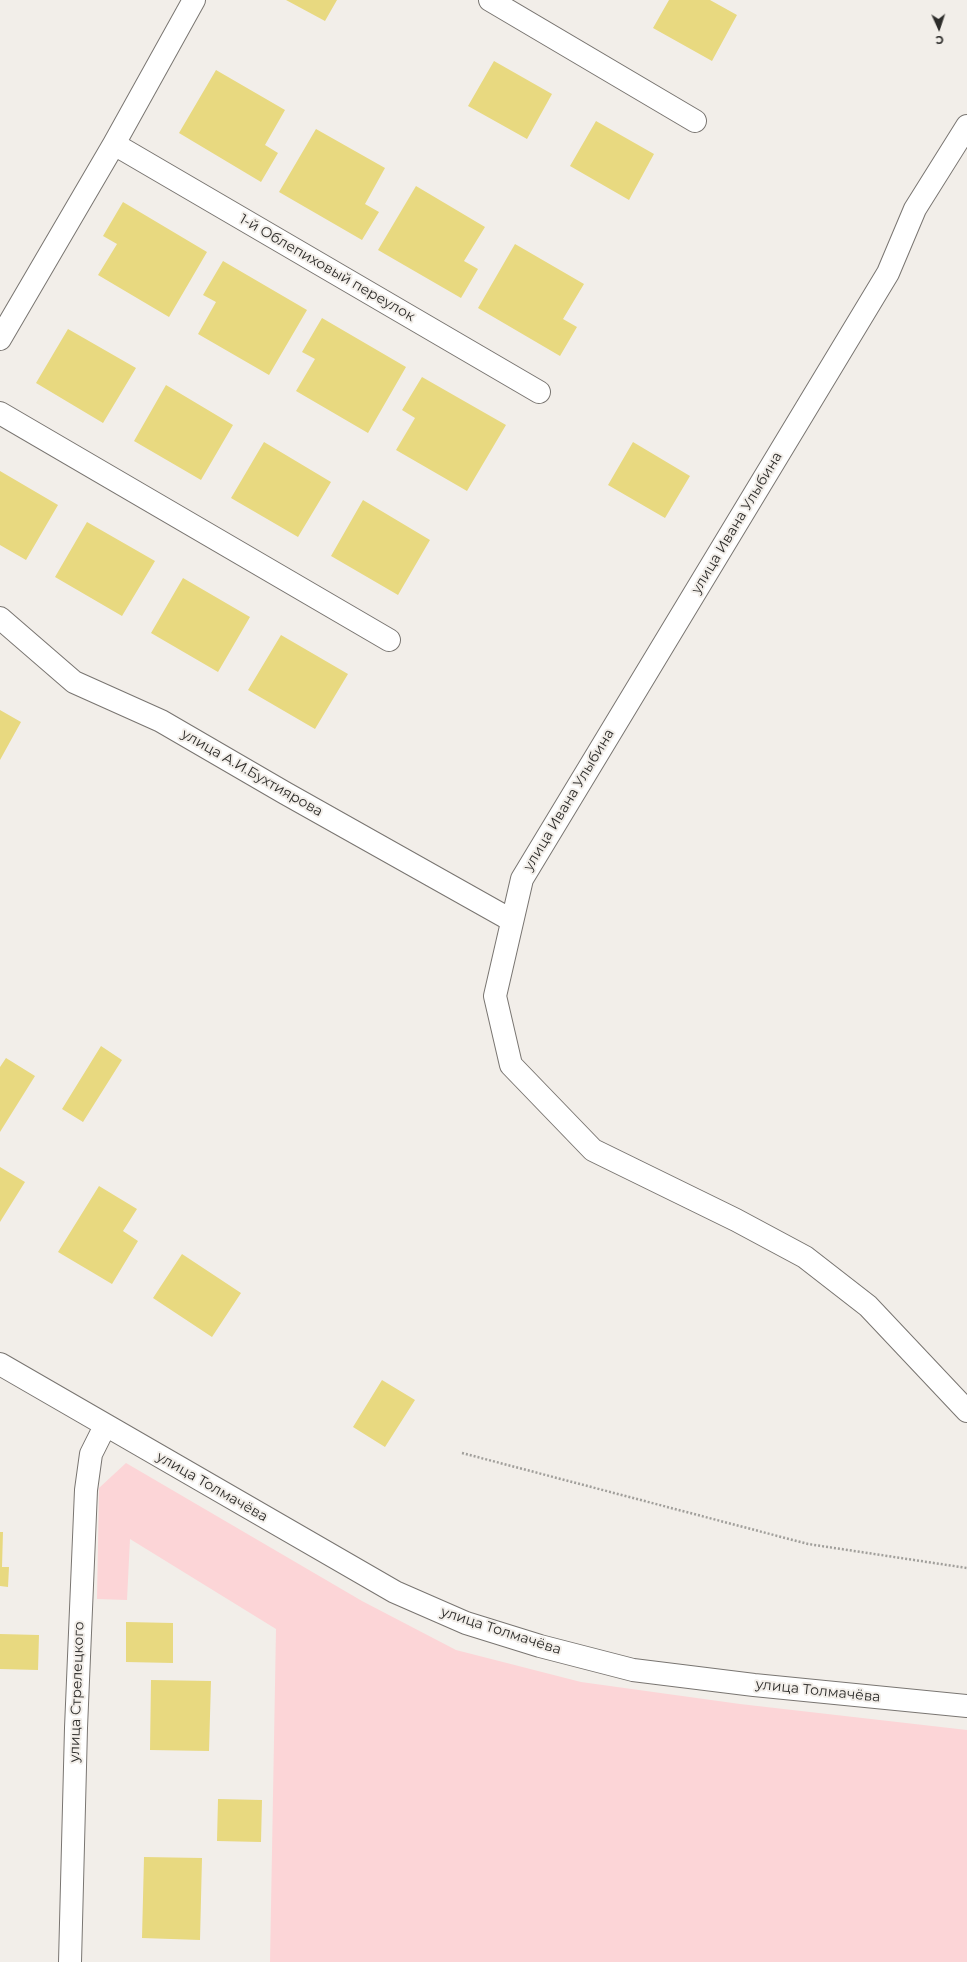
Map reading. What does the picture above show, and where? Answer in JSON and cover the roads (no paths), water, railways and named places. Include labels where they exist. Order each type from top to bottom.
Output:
[{"type":"street","points":[[0,339],[114,144],[194,0]]},
{"type":"street","points":[[490,0],[695,121]]},
{"type":"street","name":"улица Ивана Улыбина","points":[[967,126],[915,209],[888,273],[522,879],[511,920],[495,996],[511,1065],[593,1150],[736,1220],[805,1257],[868,1306],[967,1410]]},
{"type":"street","name":"1-й Облепиховый переулок","points":[[114,144],[539,392]]},
{"type":"street","points":[[0,413],[388,640]]},
{"type":"street","name":"улица А.И.Бухтиярова","points":[[0,618],[74,682],[161,721],[285,793],[511,920]]},
{"type":"street","name":"улица Толмачёва","points":[[0,1364],[105,1426],[395,1592],[466,1622],[540,1646],[632,1670],[754,1685],[967,1706]]},
{"type":"street","name":"улица Стрелецкого","points":[[70,1962],[76,1728],[86,1490],[91,1454],[105,1426]]}]
